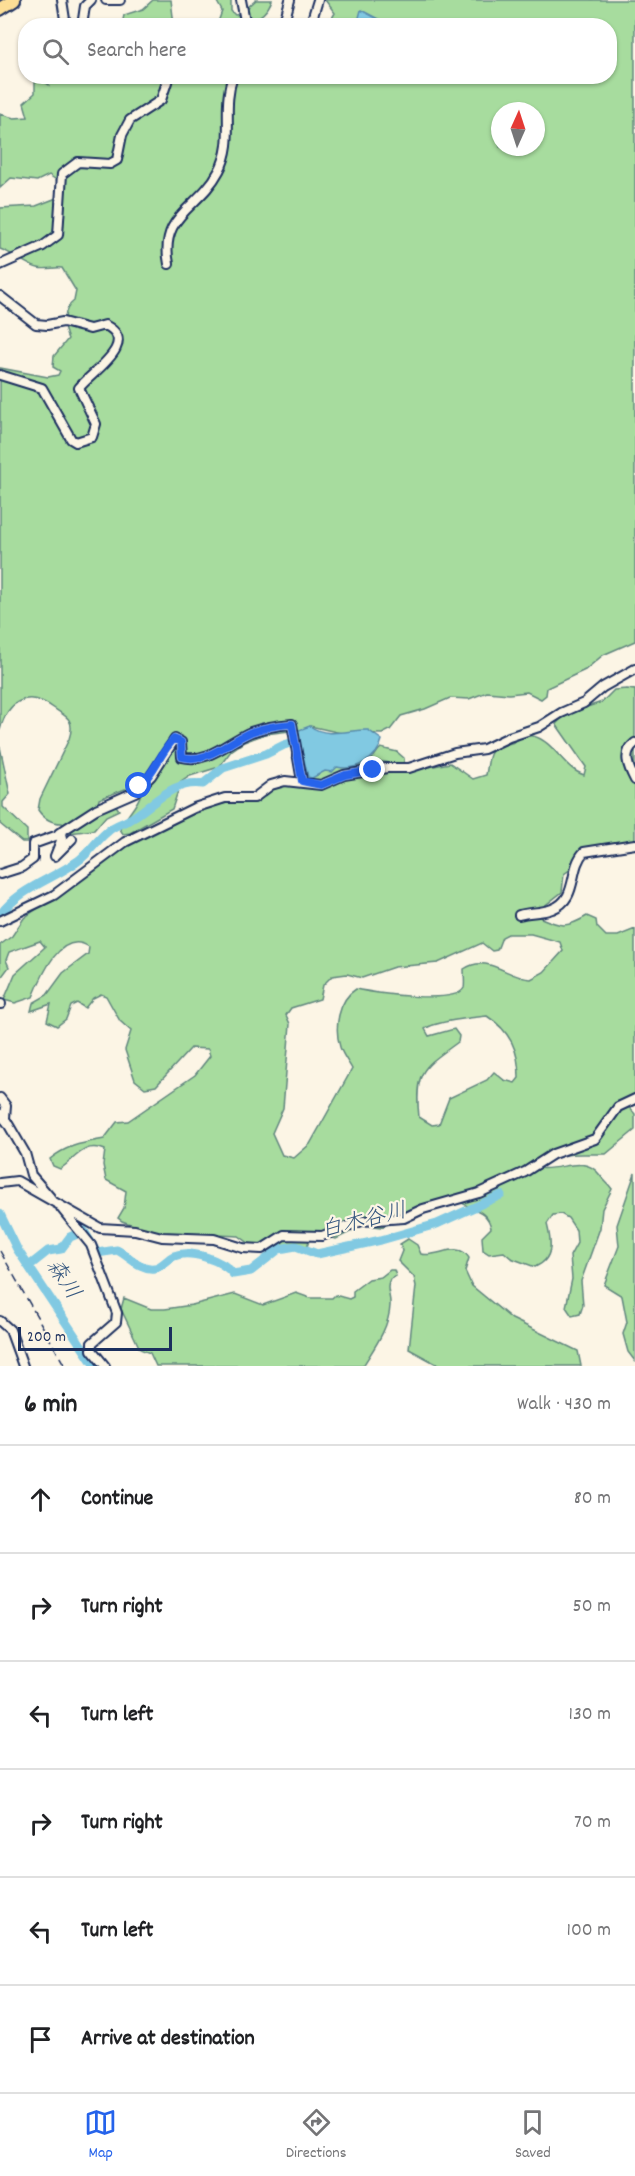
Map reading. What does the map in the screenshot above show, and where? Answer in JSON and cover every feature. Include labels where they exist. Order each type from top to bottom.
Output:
[{"type":"highway","points":[[0,9],[14,0]]},
{"type":"street","points":[[62,0],[65,18]]},
{"type":"street","points":[[83,18],[85,6],[91,0]]},
{"type":"street","points":[[106,0],[120,0]]},
{"type":"street","points":[[241,0],[244,18]]},
{"type":"street","points":[[284,18],[290,0]]},
{"type":"street","points":[[312,18],[318,0]]},
{"type":"street","points":[[0,265],[43,246],[58,235],[62,174],[78,162],[110,164],[117,160],[126,126],[138,112],[161,100],[166,84]]},
{"type":"street","points":[[170,264],[167,252],[171,227],[208,187],[225,158],[230,128],[226,100],[231,84]]},
{"type":"street","points":[[0,296],[36,324],[47,325],[63,322],[90,329],[105,325],[114,332],[118,341],[115,353],[79,388],[96,424],[93,437],[86,441],[76,442],[71,439],[42,387],[0,375]]},
{"type":"street","points":[[0,921],[54,895],[125,842],[194,808],[225,798],[254,798],[278,782],[302,781],[321,785],[345,775],[387,768],[409,768],[455,753],[484,749],[509,737],[539,727],[561,713],[584,703],[603,687],[635,669]]},
{"type":"street","points":[[0,874],[29,864],[33,859],[33,844],[59,833],[96,809],[135,792],[151,776],[157,762],[174,739],[181,742],[182,757],[197,758],[222,750],[250,733],[267,727],[292,724],[302,781]]},
{"type":"street","points":[[635,743],[629,748],[627,758],[635,780]]},
{"type":"street","points":[[59,833],[62,838],[55,856],[72,839]]},
{"type":"street","points":[[519,915],[554,909],[566,900],[573,885],[579,860],[584,852],[635,844]]},
{"type":"street","points":[[0,1098],[6,1106],[3,1116],[25,1153],[32,1175],[75,1222],[91,1245],[117,1313],[116,1322],[92,1343],[92,1350],[105,1366]]},
{"type":"street","points":[[2,1182],[17,1181],[100,1228],[135,1230],[162,1237],[214,1239],[243,1248],[262,1249],[284,1235],[322,1236],[362,1221],[388,1221],[404,1218],[423,1209],[479,1193],[525,1172],[553,1154],[595,1139],[618,1107],[635,1099]]},
{"type":"street","points":[[0,1321],[10,1330],[23,1366]]},
{"type":"green space","points":[[153,0],[171,0],[173,18],[123,18],[124,15],[143,9]]},
{"type":"green space","points":[[216,0],[231,0],[231,11],[235,15],[240,14],[256,0],[272,0],[263,14],[256,18],[220,18],[222,11]]},
{"type":"green space","points":[[325,0],[635,0],[635,641],[603,655],[585,670],[547,688],[546,695],[541,699],[527,692],[509,694],[487,692],[469,699],[450,698],[401,716],[390,730],[382,734],[341,733],[310,726],[304,729],[300,737],[299,752],[290,731],[265,734],[244,742],[231,751],[219,767],[190,776],[181,782],[172,809],[130,833],[123,834],[120,829],[141,793],[125,789],[99,799],[98,804],[115,804],[119,810],[106,816],[94,830],[69,833],[62,823],[48,820],[38,810],[40,799],[69,739],[71,727],[69,720],[45,703],[28,699],[20,701],[8,711],[0,730],[0,368],[48,377],[58,375],[60,371],[53,367],[54,356],[68,339],[65,318],[70,304],[74,301],[76,291],[62,268],[38,268],[0,249],[0,208],[36,206],[54,199],[64,191],[62,184],[49,175],[37,181],[11,178],[0,188],[0,114],[14,118],[28,117],[24,103],[35,93],[35,84],[617,84],[617,18],[332,18],[335,13]]},
{"type":"green space","points":[[614,690],[635,690],[635,841],[583,850],[574,867],[564,874],[562,892],[542,908],[541,918],[564,925],[587,916],[596,920],[597,927],[606,936],[618,936],[635,929],[635,1093],[630,1097],[628,1106],[635,1114],[635,1130],[606,1154],[563,1155],[537,1168],[586,1165],[593,1168],[612,1189],[602,1209],[600,1228],[581,1281],[583,1305],[580,1314],[572,1316],[566,1307],[572,1279],[570,1256],[577,1243],[576,1230],[568,1218],[561,1214],[553,1215],[547,1224],[550,1236],[549,1254],[541,1264],[535,1267],[511,1258],[504,1252],[489,1254],[483,1250],[482,1237],[491,1228],[489,1221],[482,1213],[456,1199],[381,1227],[364,1225],[336,1239],[311,1234],[307,1247],[282,1245],[270,1249],[253,1246],[239,1236],[152,1232],[122,1221],[118,1218],[124,1208],[126,1191],[106,1180],[103,1165],[105,1150],[85,1149],[60,1169],[53,1166],[50,1159],[56,1154],[76,1145],[104,1139],[117,1122],[128,1121],[195,1075],[210,1056],[208,1049],[191,1048],[156,1086],[145,1088],[135,1080],[125,1050],[131,1031],[120,1021],[106,996],[101,994],[93,998],[85,1008],[77,1003],[71,1006],[66,1019],[57,1026],[47,1021],[51,1004],[31,1011],[33,1003],[47,995],[63,973],[88,954],[89,947],[79,943],[70,944],[61,949],[54,957],[33,997],[15,1003],[4,1000],[15,974],[45,947],[40,941],[9,952],[6,960],[9,967],[0,979],[0,945],[12,936],[24,918],[126,846],[208,807],[232,802],[254,803],[286,782],[303,783],[302,767],[314,772],[358,765],[372,759],[381,748],[397,752],[404,758],[404,764],[376,761],[362,771],[402,772],[450,763],[473,779],[486,775],[489,757],[493,750],[530,735],[547,743],[571,767],[584,775],[586,767],[556,724],[578,710],[602,702]],"holes":[[[508,934],[531,934],[560,942],[563,951],[544,972],[531,979],[481,964],[464,969],[464,988],[458,993],[446,996],[413,996],[356,989],[350,994],[341,1007],[337,1031],[341,1050],[352,1069],[310,1144],[294,1158],[282,1155],[272,1133],[283,1108],[290,1024],[286,1015],[291,1008],[320,999],[323,985],[332,976],[347,974],[362,978],[394,967],[438,963],[482,943],[492,951],[497,950],[502,937]],[[487,1016],[502,1028],[512,1042],[519,1068],[519,1078],[515,1083],[504,1080],[494,1072],[487,1080],[449,1098],[439,1124],[432,1125],[419,1117],[420,1079],[436,1058],[458,1042],[459,1036],[454,1029],[429,1036],[425,1029],[445,1022]]]},
{"type":"green space","points":[[0,747],[10,794],[3,802],[3,807],[27,830],[27,842],[22,842],[0,824]]},
{"type":"green space","points":[[635,1173],[635,1361],[628,1352],[623,1334],[627,1322],[622,1296],[604,1285],[619,1246],[617,1225]]},
{"type":"green space","points":[[408,1239],[417,1245],[421,1254],[454,1250],[465,1253],[469,1258],[465,1271],[472,1286],[512,1319],[578,1351],[581,1366],[440,1366],[409,1349],[416,1286],[414,1277],[398,1261],[402,1251],[400,1244]]},
{"type":"green space","points":[[390,1270],[394,1270],[396,1276],[390,1279],[389,1283],[390,1306],[387,1322],[363,1366],[156,1366],[150,1353],[140,1349],[121,1309],[124,1298],[151,1309],[192,1305],[235,1294],[263,1305],[296,1293],[310,1298],[332,1298],[335,1295],[349,1299],[353,1297],[353,1291],[369,1279],[381,1277]]},
{"type":"water","points":[[361,10],[376,18],[359,18]]},
{"type":"water","points":[[310,726],[331,733],[368,730],[382,740],[376,753],[365,762],[351,767],[337,767],[332,772],[325,771],[312,778],[308,777],[298,735],[299,730]]},
{"type":"waterway","points":[[0,915],[26,891],[78,861],[112,828],[127,821],[172,790],[181,786],[203,784],[223,768],[266,754],[284,745],[294,742],[312,747]]},
{"type":"waterway","name":"白木谷川","points":[[29,1266],[48,1251],[61,1249],[70,1237],[84,1231],[97,1253],[117,1250],[144,1267],[157,1268],[174,1256],[189,1254],[214,1260],[233,1274],[251,1271],[279,1249],[296,1246],[317,1254],[381,1240],[437,1224],[501,1195]]},
{"type":"waterway","name":"森川","points":[[0,1214],[17,1249],[95,1366]]},
{"type":"railway","points":[[0,1251],[65,1366]]},
{"type":"route","points":[[139,786],[151,776],[157,762],[174,739],[181,742],[182,757],[190,759],[222,750],[243,736],[276,725],[292,724],[302,781],[321,785],[345,775],[373,770]]}]
